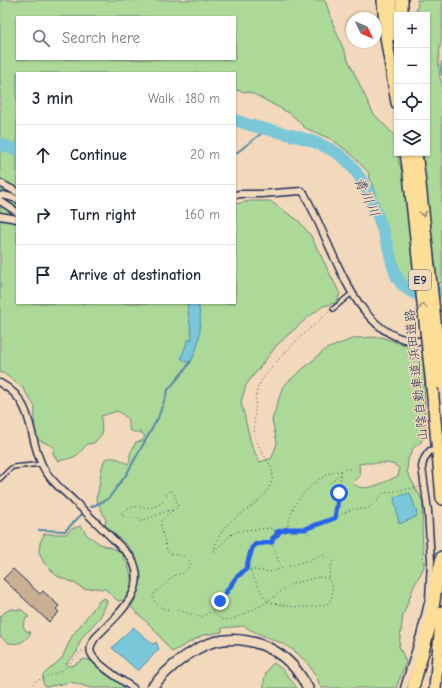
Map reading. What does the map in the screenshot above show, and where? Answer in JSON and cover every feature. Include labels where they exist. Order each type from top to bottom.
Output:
[{"type":"highway","points":[[383,0],[386,37],[394,85]]},
{"type":"highway","points":[[391,0],[394,48]]},
{"type":"highway","points":[[402,0],[402,12]]},
{"type":"highway","name":"山陰自動車道;浜田道路","points":[[407,156],[414,175]]},
{"type":"highway","name":"山陰自動車道;浜田道路","points":[[416,156],[414,175],[437,385],[442,499]]},
{"type":"highway","points":[[413,688],[431,622],[442,557]]},
{"type":"highway","points":[[435,688],[442,612]]},
{"type":"street","points":[[0,183],[16,191]]},
{"type":"street","points":[[236,195],[301,191],[304,193],[342,276],[352,293],[361,306],[388,332],[400,338],[414,342],[421,342],[442,320]]},
{"type":"street","points":[[0,196],[3,195],[16,200]]},
{"type":"street","points":[[0,200],[16,211]]},
{"type":"street","points":[[0,216],[16,220]]},
{"type":"street","points":[[0,383],[16,395],[24,405],[28,414],[36,453],[51,479],[129,555],[135,566],[136,583],[131,600],[95,638],[90,647],[91,653],[97,661],[133,688]]},
{"type":"street","points":[[404,688],[422,632],[429,599],[431,561],[426,489],[422,467],[423,461],[430,451]]},
{"type":"street","points":[[151,688],[171,667],[198,648],[225,640],[240,640],[257,643],[269,648],[282,656],[297,671],[308,688]]},
{"type":"lane","points":[[333,309],[352,293]]},
{"type":"lane","points":[[0,479],[13,467],[42,464]]},
{"type":"path","points":[[277,532],[273,528],[251,529],[236,532],[229,536],[214,551],[215,543],[229,522],[262,498],[271,483],[274,472],[272,466],[257,443],[254,418],[257,388],[293,343],[333,309]]},
{"type":"path","points":[[286,530],[295,506],[304,494],[329,473],[347,469],[352,471]]},
{"type":"path","points":[[335,518],[341,471]]},
{"type":"path","points":[[331,483],[341,474]]},
{"type":"path","points":[[277,532],[305,529],[335,518],[352,509],[366,509],[384,493],[419,487],[426,489]]},
{"type":"path","points":[[172,510],[141,521],[130,517],[124,517],[121,513],[124,509],[132,506],[151,508],[161,503],[171,490],[177,500],[178,507],[172,510],[160,522],[167,551],[170,554],[186,556],[189,558],[191,564],[186,571],[175,575],[155,593],[154,601],[164,609],[177,610],[201,617],[212,611],[236,578],[246,569],[252,548],[256,544],[272,542]]},
{"type":"path","points":[[305,529],[309,534]]},
{"type":"path","points":[[277,532],[278,534],[273,538],[272,542],[282,569]]},
{"type":"path","points":[[326,555],[333,561],[330,570],[332,594],[331,601],[327,604],[295,606],[268,601],[264,597],[250,571],[246,569],[271,572],[326,555]]},
{"type":"path","points":[[212,611],[223,619],[229,620],[260,606],[291,584],[319,577],[330,580]]},
{"type":"path","points":[[32,688],[32,685],[36,681],[63,670],[83,649],[90,647]]},
{"type":"green space","points":[[0,0],[325,0],[333,24],[349,62],[373,113],[394,135],[394,156],[398,156],[399,163],[407,180],[424,171],[423,156],[430,156],[430,12],[416,12],[418,4],[417,0],[442,0],[439,70],[442,84],[442,282],[430,288],[421,290],[412,287],[401,279],[398,264],[368,172],[350,153],[331,139],[305,128],[291,114],[252,93],[236,90],[236,72],[16,72],[16,304],[236,304],[236,204],[251,201],[270,201],[299,221],[311,236],[340,294],[336,303],[323,306],[277,345],[246,385],[241,402],[252,447],[260,462],[272,458],[277,443],[272,420],[283,386],[326,349],[355,338],[381,337],[408,346],[424,360],[425,433],[421,442],[414,447],[408,459],[407,472],[423,502],[422,529],[424,567],[414,586],[403,615],[399,646],[406,662],[396,688],[321,688],[315,674],[306,661],[288,646],[244,626],[222,628],[222,632],[203,635],[172,652],[154,629],[131,607],[137,595],[139,566],[134,554],[128,546],[105,525],[106,520],[96,498],[105,459],[117,458],[128,464],[130,454],[136,442],[142,441],[145,436],[140,432],[133,432],[129,429],[129,423],[126,418],[117,411],[101,416],[102,434],[94,443],[87,444],[80,452],[69,459],[58,461],[53,454],[54,447],[37,439],[34,429],[35,407],[22,387],[3,373],[0,373]],"holes":[[[387,463],[395,465],[399,468],[398,476],[381,484],[363,488],[353,483],[360,476],[359,464]]]},
{"type":"green space","points":[[81,526],[87,535],[100,544],[120,551],[128,565],[131,576],[130,590],[124,600],[118,601],[105,589],[84,589],[57,576],[44,563],[39,552],[40,543],[44,534],[66,534],[71,529]]},
{"type":"green space","points":[[105,598],[107,602],[100,617],[83,637],[77,652],[66,664],[72,666],[84,659],[92,661],[105,674],[125,686],[125,688],[91,688],[71,682],[46,687],[43,683],[43,675],[62,658],[72,636],[100,600]]},
{"type":"green space","points":[[11,609],[22,610],[29,617],[26,618],[23,626],[26,631],[31,632],[25,640],[17,643],[8,642],[0,636],[0,617]]},
{"type":"green space","points":[[274,663],[283,670],[297,688],[264,688],[266,674],[271,665]]},
{"type":"water","points":[[187,304],[198,304],[200,311],[200,334],[190,364],[181,358],[188,340],[192,339]]},
{"type":"water","points":[[410,493],[417,513],[416,517],[399,524],[394,497]]},
{"type":"water","points":[[133,627],[153,644],[156,642],[159,649],[138,671],[112,648]]},
{"type":"building","points":[[13,569],[40,594],[43,591],[59,606],[56,609],[59,612],[49,622],[3,579]]},
{"type":"waterway","points":[[442,62],[442,75]]},
{"type":"waterway","name":"青川川","points":[[236,120],[306,139],[338,153],[360,177],[371,198],[380,221],[395,273],[399,281],[408,290],[419,295],[430,295],[442,291]]},
{"type":"waterway","points":[[236,153],[267,129]]},
{"type":"waterway","name":"青川川","points":[[0,144],[16,150]]},
{"type":"waterway","points":[[91,507],[108,499],[126,475],[158,418],[168,390],[187,367],[190,361]]},
{"type":"waterway","points":[[39,530],[65,531],[82,514]]},
{"type":"route","points":[[220,601],[236,578],[246,569],[252,548],[256,544],[259,542],[272,542],[273,538],[278,534],[277,532],[288,529],[305,529],[335,518],[339,493]]}]
